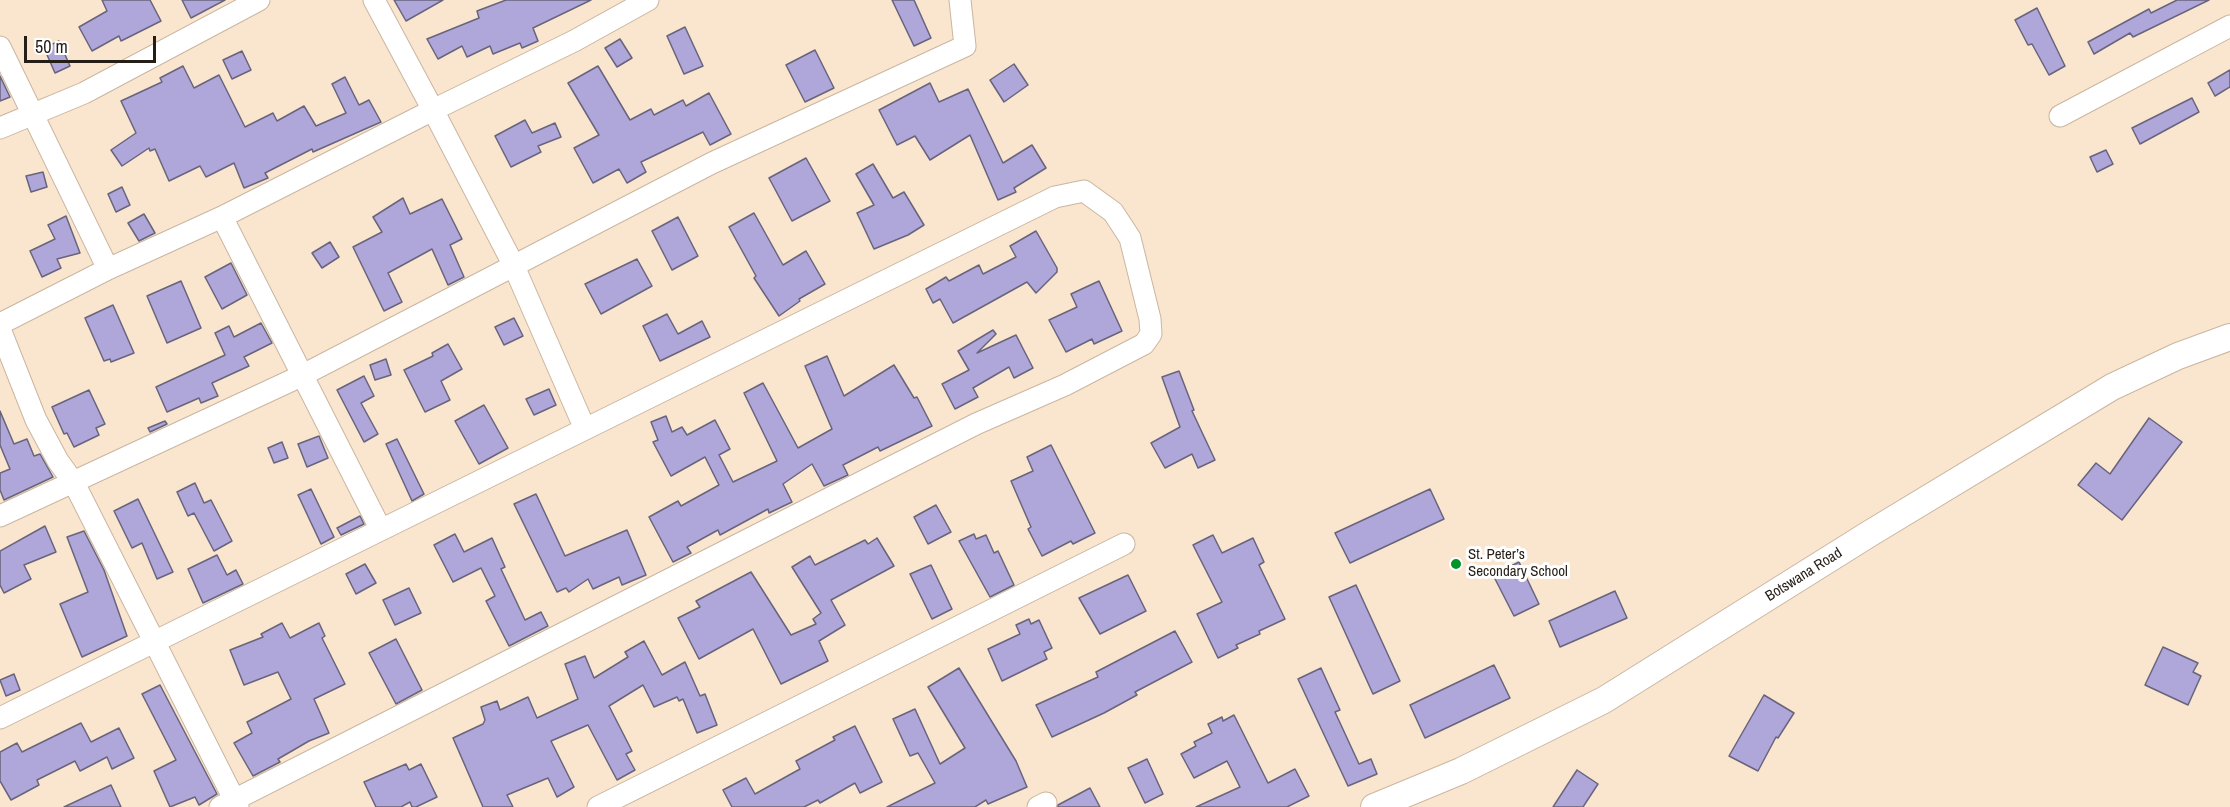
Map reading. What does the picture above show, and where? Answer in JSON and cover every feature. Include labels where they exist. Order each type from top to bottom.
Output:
[{"type":"street","points":[[0,128],[84,93],[259,0]]},
{"type":"street","points":[[374,0],[513,264],[585,429]]},
{"type":"street","points":[[0,324],[108,269],[222,217],[574,41],[648,0]]},
{"type":"street","points":[[0,516],[301,376],[513,264],[755,142],[965,46],[960,0]]},
{"type":"street","points":[[2060,116],[2230,26]]},
{"type":"street","points":[[0,47],[108,269]]},
{"type":"street","points":[[0,329],[36,420],[58,461],[74,483],[155,640],[230,805],[976,424],[1065,385],[1144,345],[1151,334],[1150,319],[1130,238],[1113,212],[1084,191],[1054,197],[380,528],[155,640],[0,718]]},
{"type":"street","points":[[222,217],[380,528]]},
{"type":"street","name":"Botswana Road","points":[[1374,807],[1461,771],[1604,700],[1869,534],[2112,387],[2178,356],[2230,337]]},
{"type":"street","points":[[598,807],[1124,544]]},
{"type":"building","points":[[102,0],[150,0],[161,21],[121,41],[119,36],[92,51],[79,27],[107,11]]},
{"type":"building","points":[[182,0],[225,0],[191,18]]},
{"type":"building","points":[[394,0],[443,0],[406,21]]},
{"type":"building","points":[[506,0],[591,0],[533,28],[538,41],[522,48],[520,43],[493,54],[490,46],[467,57],[462,46],[438,59],[427,39],[479,18],[477,11]]},
{"type":"building","points":[[892,0],[914,0],[931,38],[914,46]]},
{"type":"building","points":[[2177,0],[2209,0],[2133,37],[2130,33],[2094,54],[2088,42],[2149,9],[2151,13]]},
{"type":"building","points":[[2037,8],[2065,66],[2049,75],[2032,44],[2028,45],[2015,20]]},
{"type":"building","points":[[685,27],[703,66],[684,74],[667,36]]},
{"type":"building","points":[[620,39],[632,58],[617,67],[605,48]]},
{"type":"building","points":[[59,41],[70,66],[55,73],[44,48]]},
{"type":"building","points":[[815,50],[834,88],[805,102],[786,65]]},
{"type":"building","points":[[242,51],[251,70],[232,79],[223,60]]},
{"type":"building","points":[[1014,64],[1028,85],[1004,102],[990,80]]},
{"type":"building","points":[[183,66],[194,88],[219,75],[245,127],[273,113],[277,121],[304,106],[316,126],[346,113],[332,84],[345,77],[359,105],[369,100],[381,122],[313,152],[312,149],[265,173],[268,178],[244,188],[234,163],[206,177],[200,166],[169,181],[155,149],[150,151],[149,148],[122,166],[111,150],[136,133],[121,101],[162,82],[160,78]]},
{"type":"building","points":[[598,66],[630,120],[651,109],[654,115],[683,100],[686,106],[709,93],[731,134],[710,145],[703,132],[641,162],[646,172],[627,183],[619,169],[593,183],[574,148],[599,135],[568,83]]},
{"type":"building","points":[[2230,70],[2230,87],[2215,96],[2208,83]]},
{"type":"building","points":[[0,76],[10,97],[0,101]]},
{"type":"building","points":[[930,83],[939,102],[968,89],[1003,163],[1032,145],[1046,168],[1014,188],[1016,192],[998,200],[970,135],[930,160],[915,136],[897,145],[879,110]]},
{"type":"building","points":[[2192,98],[2199,112],[2140,144],[2132,128]]},
{"type":"building","points":[[525,120],[532,133],[555,123],[561,137],[538,146],[541,152],[511,167],[495,136]]},
{"type":"building","points":[[2106,150],[2113,164],[2097,172],[2090,157]]},
{"type":"building","points":[[806,158],[830,201],[792,221],[769,178]]},
{"type":"building","points":[[873,164],[893,198],[904,192],[924,225],[908,235],[874,249],[857,213],[874,205],[856,174]]},
{"type":"building","points":[[43,172],[47,187],[31,192],[26,176]]},
{"type":"building","points":[[122,187],[130,205],[116,212],[108,194]]},
{"type":"building","points":[[403,198],[410,214],[442,199],[462,239],[450,245],[464,277],[448,285],[432,249],[388,273],[402,302],[384,311],[353,247],[382,232],[373,217]]},
{"type":"building","points":[[754,213],[783,265],[806,251],[825,284],[799,299],[800,301],[779,316],[754,278],[756,276],[729,227]]},
{"type":"building","points":[[144,214],[155,233],[139,241],[128,223]]},
{"type":"building","points":[[66,216],[80,253],[57,259],[61,268],[42,277],[30,251],[55,239],[48,225]]},
{"type":"building","points":[[678,217],[698,256],[672,270],[652,231]]},
{"type":"building","points":[[1036,231],[1057,268],[1057,272],[1036,293],[1027,282],[953,323],[940,299],[933,303],[926,289],[946,277],[949,281],[979,265],[983,274],[1016,257],[1010,246]]},
{"type":"building","points":[[330,242],[339,257],[322,268],[312,253]]},
{"type":"building","points":[[637,259],[652,286],[601,314],[585,284]]},
{"type":"building","points":[[231,263],[247,295],[222,309],[205,277]]},
{"type":"building","points":[[181,281],[201,328],[167,343],[147,296]]},
{"type":"building","points":[[1099,281],[1122,331],[1094,344],[1092,339],[1066,352],[1049,320],[1077,307],[1071,294]]},
{"type":"building","points":[[113,305],[134,353],[111,362],[110,359],[104,361],[85,318]]},
{"type":"building","points":[[667,314],[678,334],[702,321],[710,337],[660,361],[643,326]]},
{"type":"building","points":[[514,318],[523,336],[504,345],[495,327]]},
{"type":"building","points":[[261,323],[272,343],[244,357],[249,366],[212,383],[218,396],[201,403],[199,398],[167,412],[156,387],[225,355],[215,333],[229,326],[234,337]]},
{"type":"building","points":[[993,330],[996,334],[977,353],[1016,335],[1033,368],[1014,378],[1009,367],[973,388],[978,397],[955,409],[942,384],[969,370],[958,351]]},
{"type":"building","points":[[448,344],[462,369],[441,381],[450,400],[425,412],[404,370],[433,356],[432,353]]},
{"type":"building","points":[[827,356],[844,396],[894,365],[914,398],[917,397],[932,426],[880,451],[878,447],[843,465],[848,475],[824,486],[812,464],[783,484],[792,502],[769,513],[768,509],[720,535],[718,530],[687,547],[691,553],[673,562],[649,517],[678,501],[681,506],[719,485],[705,457],[671,476],[653,442],[658,440],[651,422],[666,416],[672,432],[682,427],[687,435],[715,420],[730,449],[719,455],[733,482],[777,461],[744,393],[763,383],[798,448],[832,429],[805,366]]},
{"type":"building","points":[[386,359],[391,375],[375,380],[370,365]]},
{"type":"building","points":[[1179,371],[1194,410],[1192,411],[1215,460],[1198,468],[1192,454],[1165,468],[1151,443],[1180,427],[1162,377]]},
{"type":"building","points":[[364,376],[374,396],[361,403],[378,434],[364,442],[337,390]]},
{"type":"building","points":[[549,389],[556,405],[534,415],[526,399]]},
{"type":"building","points":[[89,390],[105,424],[96,428],[99,435],[74,447],[67,433],[64,434],[52,407]]},
{"type":"building","points":[[484,405],[508,448],[479,464],[455,421]]},
{"type":"building","points":[[0,411],[14,444],[27,439],[34,456],[40,454],[53,477],[4,500],[0,490],[0,473],[10,469],[0,445]]},
{"type":"building","points":[[2149,418],[2182,442],[2122,520],[2078,485],[2096,463],[2110,474]]},
{"type":"building","points":[[165,421],[167,424],[150,432],[148,428]]},
{"type":"building","points":[[319,436],[328,458],[307,467],[298,444]]},
{"type":"building","points":[[397,439],[424,494],[412,501],[386,444]]},
{"type":"building","points":[[282,442],[288,458],[274,463],[268,448]]},
{"type":"building","points":[[1051,445],[1095,533],[1073,544],[1071,541],[1042,556],[1028,529],[1031,527],[1011,481],[1033,471],[1027,457]]},
{"type":"building","points":[[195,483],[204,503],[211,500],[232,541],[214,551],[194,513],[188,516],[177,492]]},
{"type":"building","points":[[311,489],[334,537],[321,544],[298,495]]},
{"type":"building","points":[[1430,489],[1444,519],[1350,563],[1335,533]]},
{"type":"building","points":[[536,494],[565,556],[627,530],[646,575],[622,585],[619,577],[593,589],[588,579],[569,592],[566,588],[557,592],[514,504]]},
{"type":"building","points":[[138,499],[173,572],[157,579],[142,543],[132,548],[114,511]]},
{"type":"building","points":[[936,505],[951,532],[928,544],[914,517]]},
{"type":"building","points":[[360,516],[364,524],[341,535],[337,528]]},
{"type":"building","points":[[45,526],[56,552],[24,565],[31,579],[4,593],[0,585],[0,551]]},
{"type":"building","points":[[84,531],[104,570],[127,636],[82,657],[60,604],[88,592],[67,537]]},
{"type":"building","points":[[455,534],[464,552],[492,538],[505,567],[501,569],[525,620],[541,612],[548,626],[509,646],[486,601],[495,596],[481,568],[453,582],[434,545]]},
{"type":"building","points":[[974,534],[976,539],[986,535],[994,553],[998,551],[1014,585],[990,597],[959,541]]},
{"type":"building","points":[[1213,535],[1222,553],[1253,538],[1264,562],[1259,565],[1285,619],[1259,631],[1260,634],[1236,645],[1238,648],[1218,658],[1197,614],[1222,602],[1193,545]]},
{"type":"building","points":[[877,538],[894,566],[831,600],[845,625],[819,641],[828,661],[781,684],[753,629],[699,659],[678,618],[700,607],[696,601],[751,572],[791,635],[816,624],[813,619],[821,613],[792,567],[810,556],[815,565],[865,540],[868,544]]},
{"type":"building","points":[[217,555],[227,575],[236,570],[243,584],[203,603],[188,569]]},
{"type":"building","points":[[1519,562],[1539,604],[1514,616],[1493,575]]},
{"type":"building","points":[[365,564],[376,583],[356,594],[346,574]]},
{"type":"building","points":[[931,565],[952,609],[932,619],[910,574]]},
{"type":"building","points":[[1128,575],[1146,611],[1100,634],[1079,598]]},
{"type":"building","points":[[1356,585],[1400,681],[1373,694],[1329,597]]},
{"type":"building","points":[[409,588],[421,613],[395,625],[383,600]]},
{"type":"building","points":[[1615,591],[1627,618],[1560,647],[1549,621]]},
{"type":"building","points":[[1029,619],[1031,624],[1039,620],[1052,648],[1044,652],[1047,659],[1002,681],[988,649],[1020,634],[1016,625]]},
{"type":"building","points":[[282,623],[290,638],[319,623],[325,636],[322,638],[345,684],[314,699],[329,733],[309,741],[278,759],[280,762],[253,776],[234,743],[252,733],[247,722],[291,699],[278,672],[244,685],[230,650],[263,637],[261,634]]},
{"type":"building","points":[[1175,631],[1192,662],[1135,692],[1137,695],[1104,713],[1052,737],[1036,705],[1098,677],[1096,672]]},
{"type":"building","points":[[396,639],[422,690],[396,704],[369,653]]},
{"type":"building","points":[[644,641],[662,675],[685,662],[700,696],[705,694],[717,725],[697,733],[683,699],[679,701],[677,697],[654,707],[643,685],[609,706],[632,751],[626,754],[635,770],[617,780],[588,725],[551,741],[574,787],[557,797],[548,778],[507,795],[513,807],[483,807],[453,738],[483,724],[485,720],[481,707],[497,701],[500,710],[528,697],[537,718],[578,699],[565,664],[585,656],[594,678],[628,657],[625,652]]},
{"type":"building","points":[[2163,647],[2198,663],[2193,672],[2201,676],[2188,705],[2145,685]]},
{"type":"building","points":[[1494,665],[1510,698],[1425,738],[1410,705]]},
{"type":"building","points":[[959,668],[1016,761],[1027,787],[988,804],[986,800],[975,807],[887,807],[935,783],[918,753],[910,756],[893,719],[915,709],[940,764],[965,748],[928,687]]},
{"type":"building","points":[[1321,668],[1340,710],[1335,712],[1359,764],[1371,759],[1377,774],[1348,786],[1298,679]]},
{"type":"building","points":[[14,674],[20,690],[6,696],[0,680]]},
{"type":"building","points":[[160,685],[217,794],[199,805],[195,797],[170,807],[154,771],[176,760],[142,694]]},
{"type":"building","points":[[1764,695],[1794,713],[1778,738],[1776,737],[1758,771],[1729,756]]},
{"type":"building","points":[[1234,715],[1268,783],[1295,769],[1309,796],[1287,807],[1196,807],[1240,787],[1227,761],[1194,778],[1181,754],[1196,746],[1194,742],[1212,733],[1208,724],[1222,717],[1223,721]]},
{"type":"building","points":[[81,723],[91,742],[119,728],[134,758],[112,769],[107,757],[80,771],[75,761],[37,780],[39,785],[11,800],[0,781],[0,752],[17,743],[22,752]]},
{"type":"building","points":[[855,726],[882,782],[860,793],[855,783],[820,803],[818,800],[804,807],[732,807],[723,790],[746,778],[755,794],[800,769],[796,761],[835,740],[833,737]]},
{"type":"building","points":[[1147,759],[1163,794],[1145,803],[1128,768]]},
{"type":"building","points":[[406,764],[409,770],[421,764],[437,797],[416,807],[412,807],[410,802],[401,807],[376,807],[364,782]]},
{"type":"building","points":[[1577,770],[1598,784],[1583,807],[1553,807]]},
{"type":"building","points":[[111,785],[121,807],[64,807]]},
{"type":"building","points":[[1090,788],[1100,807],[1058,807],[1058,805]]},
{"type":"place","name":"St. Peter’s Secondary School","points":[[1456,564]]}]
